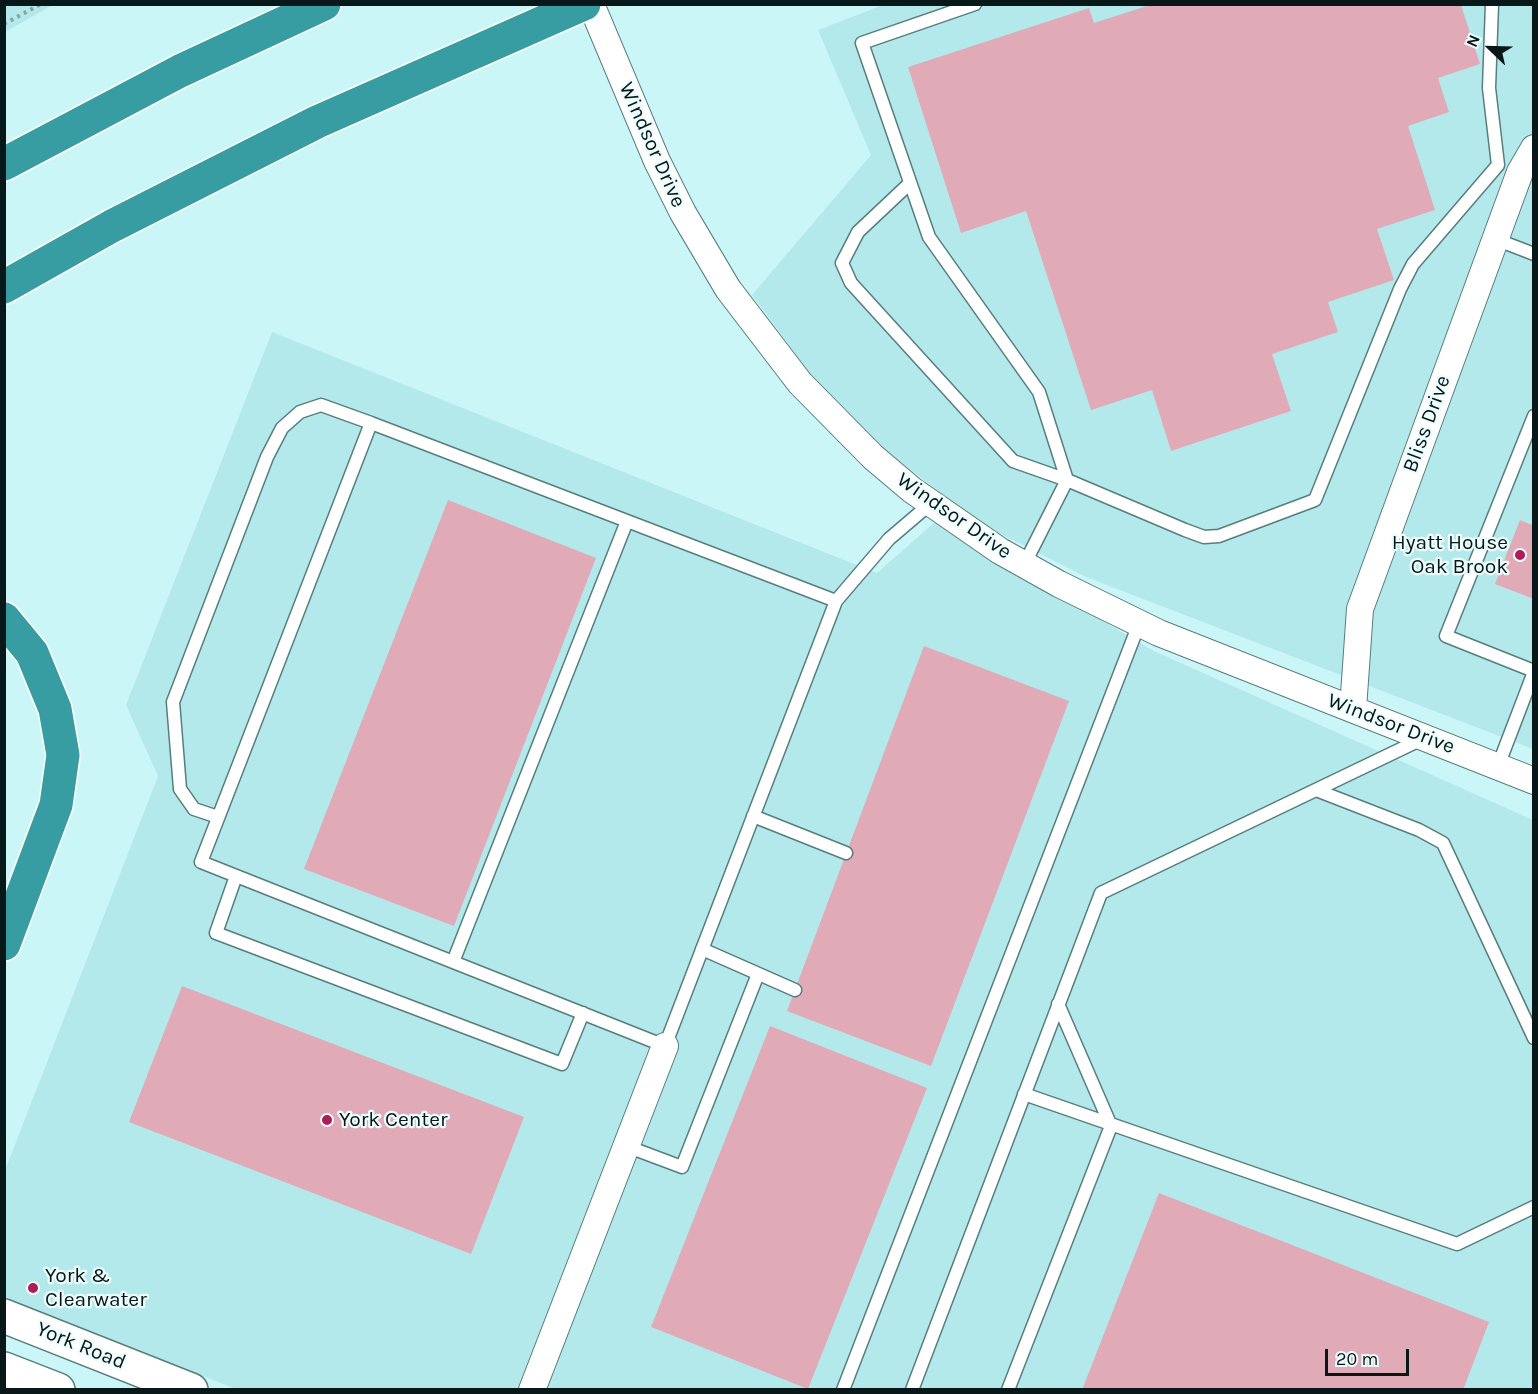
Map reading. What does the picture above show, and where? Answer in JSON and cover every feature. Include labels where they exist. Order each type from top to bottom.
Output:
[{"type":"highway","points":[[4,165],[180,71],[324,4]]},
{"type":"highway","points":[[4,287],[122,221],[317,122],[584,4]]},
{"type":"highway","points":[[4,619],[32,653],[55,708],[63,755],[56,805],[4,944]]},
{"type":"main road","name":"York Road","points":[[4,1316],[191,1389]]},
{"type":"main road","points":[[4,1369],[58,1389]]},
{"type":"street","name":"Windsor Drive","points":[[591,4],[682,213],[728,289],[763,338],[830,416],[873,457],[930,504],[1024,565],[1139,624],[1533,781]]},
{"type":"street","name":"Bliss Drive","points":[[1353,709],[1360,609],[1495,239],[1509,169],[1533,148]]},
{"type":"street","points":[[532,1389],[665,1046]]},
{"type":"lane","points":[[975,4],[862,43],[929,237],[1039,392],[1067,480],[1024,565]]},
{"type":"lane","points":[[910,183],[858,232],[842,263],[851,283],[1013,461],[1067,480],[1204,537],[1219,536],[1315,500],[1389,314],[1409,272],[1509,169],[1489,88],[1492,4]]},
{"type":"lane","points":[[1495,239],[1533,254]]},
{"type":"lane","points":[[218,817],[194,809],[180,789],[173,702],[267,457],[282,428],[300,412],[321,405],[836,601]]},
{"type":"lane","points":[[1498,766],[1533,671],[1446,636],[1533,416]]},
{"type":"lane","points":[[371,423],[201,862],[665,1046],[836,601],[889,540],[930,504]]},
{"type":"lane","points":[[453,962],[627,521]]},
{"type":"lane","points":[[843,1389],[1139,624]]},
{"type":"lane","points":[[912,1389],[1101,893],[1426,738]]},
{"type":"lane","points":[[1316,790],[1419,830],[1443,843],[1533,1038]]},
{"type":"lane","points":[[753,816],[846,853]]},
{"type":"lane","points":[[236,876],[216,933],[562,1064],[583,1013]]},
{"type":"lane","points":[[702,949],[795,990]]},
{"type":"lane","points":[[627,1146],[682,1167],[758,974]]},
{"type":"lane","points":[[1008,1389],[1111,1126],[1058,1004]]},
{"type":"lane","points":[[1024,1094],[1457,1244],[1533,1207]]},
{"type":"path","points":[[4,24],[42,4]]},
{"type":"shaded area","points":[[5,4],[53,4],[53,5],[5,32]]},
{"type":"shaded area","points":[[883,5],[1533,5],[1533,749],[1086,577],[979,523],[883,448],[812,376],[752,295],[871,155],[818,30]]},
{"type":"shaded area","points":[[272,332],[877,573],[935,522],[1154,651],[1533,820],[1533,1389],[236,1389],[5,1299],[4,1173],[158,776],[126,705]]},
{"type":"building","points":[[1150,5],[1461,5],[1480,64],[1438,78],[1449,112],[1408,126],[1435,210],[1377,229],[1394,280],[1328,302],[1338,332],[1272,354],[1291,411],[1171,451],[1152,390],[1091,410],[1026,211],[961,233],[908,67],[1089,8],[1094,23]]},
{"type":"building","points":[[448,500],[596,558],[454,926],[304,869]]},
{"type":"building","name":"Hyatt House Oak Brook","points":[[1520,520],[1534,526],[1534,599],[1495,584]]},
{"type":"building","points":[[924,646],[1069,701],[931,1066],[787,1011]]},
{"type":"building","name":"York Center","points":[[182,986],[524,1117],[471,1254],[129,1122]]},
{"type":"building","points":[[770,1026],[927,1088],[808,1389],[651,1327]]},
{"type":"building","points":[[1159,1193],[1489,1322],[1463,1390],[1082,1390]]},
{"type":"place","name":"Hyatt House Oak Brook","points":[[1520,555]]},
{"type":"place","name":"York Center","points":[[327,1120]]},
{"type":"place","name":"York & Clearwater","points":[[33,1288]]}]
